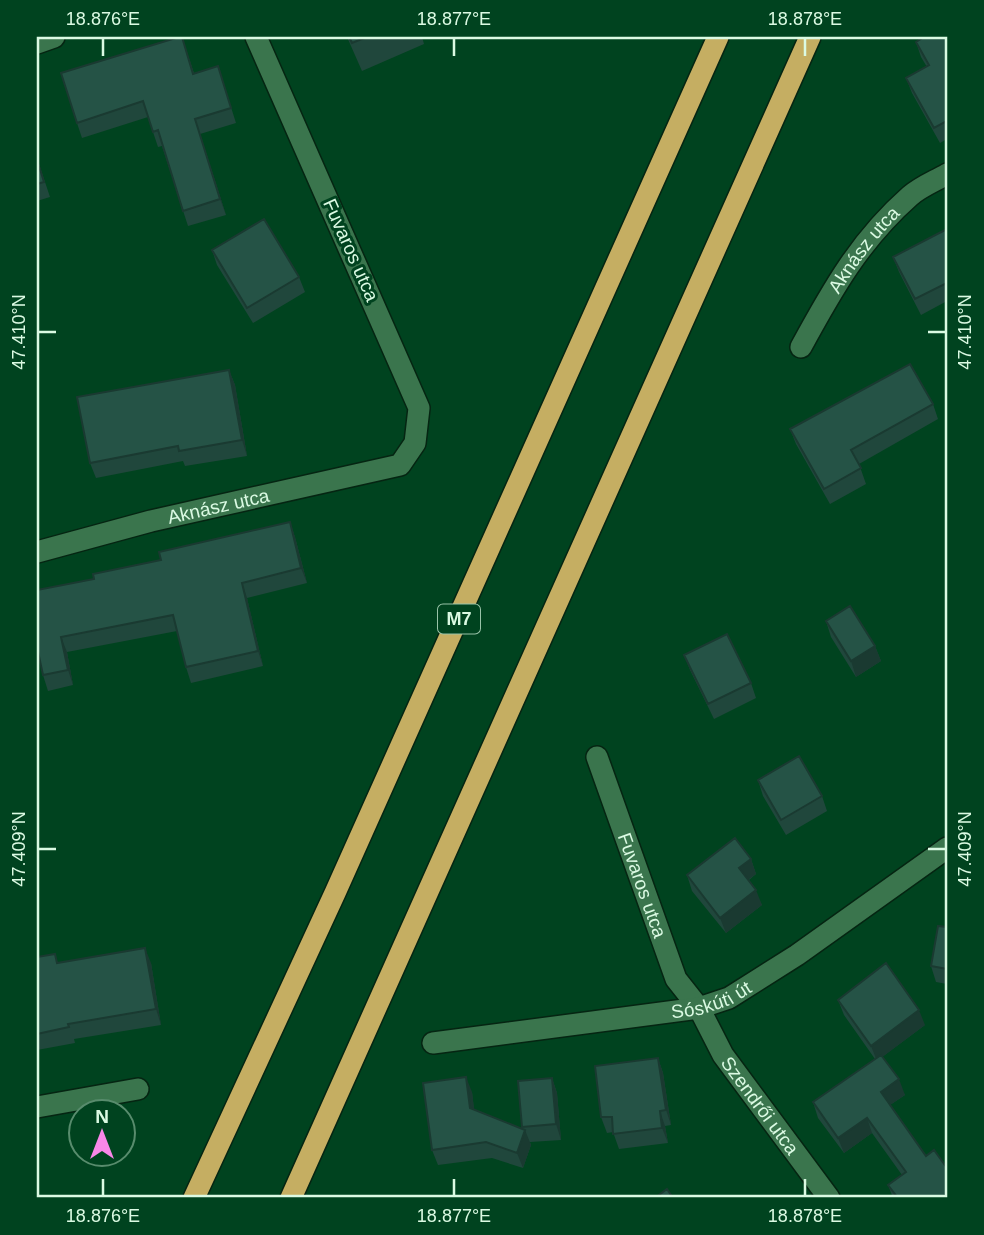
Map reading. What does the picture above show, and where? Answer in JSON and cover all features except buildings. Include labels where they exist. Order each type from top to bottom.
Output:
[{"type":"highway","name":"M7","points":[[194,1198],[335,893],[718,37]]},
{"type":"highway","points":[[291,1198],[810,37]]},
{"type":"street","points":[[37,43],[54,37]]},
{"type":"street","name":"Fuvaros utca","points":[[256,37],[419,408],[415,443],[400,464]]},
{"type":"street","name":"Aknász utca","points":[[801,347],[840,275],[872,235],[911,195],[947,174]]},
{"type":"street","name":"Aknász utca","points":[[37,552],[151,521],[400,464]]},
{"type":"street","name":"Fuvaros utca","points":[[597,757],[676,979],[699,1008]]},
{"type":"street","name":"Sóskúti út","points":[[433,1043],[699,1008],[729,998],[797,955],[947,848]]},
{"type":"street","name":"Szendrői utca","points":[[699,1008],[723,1055],[829,1198]]},
{"type":"street","points":[[37,1107],[138,1089]]}]
